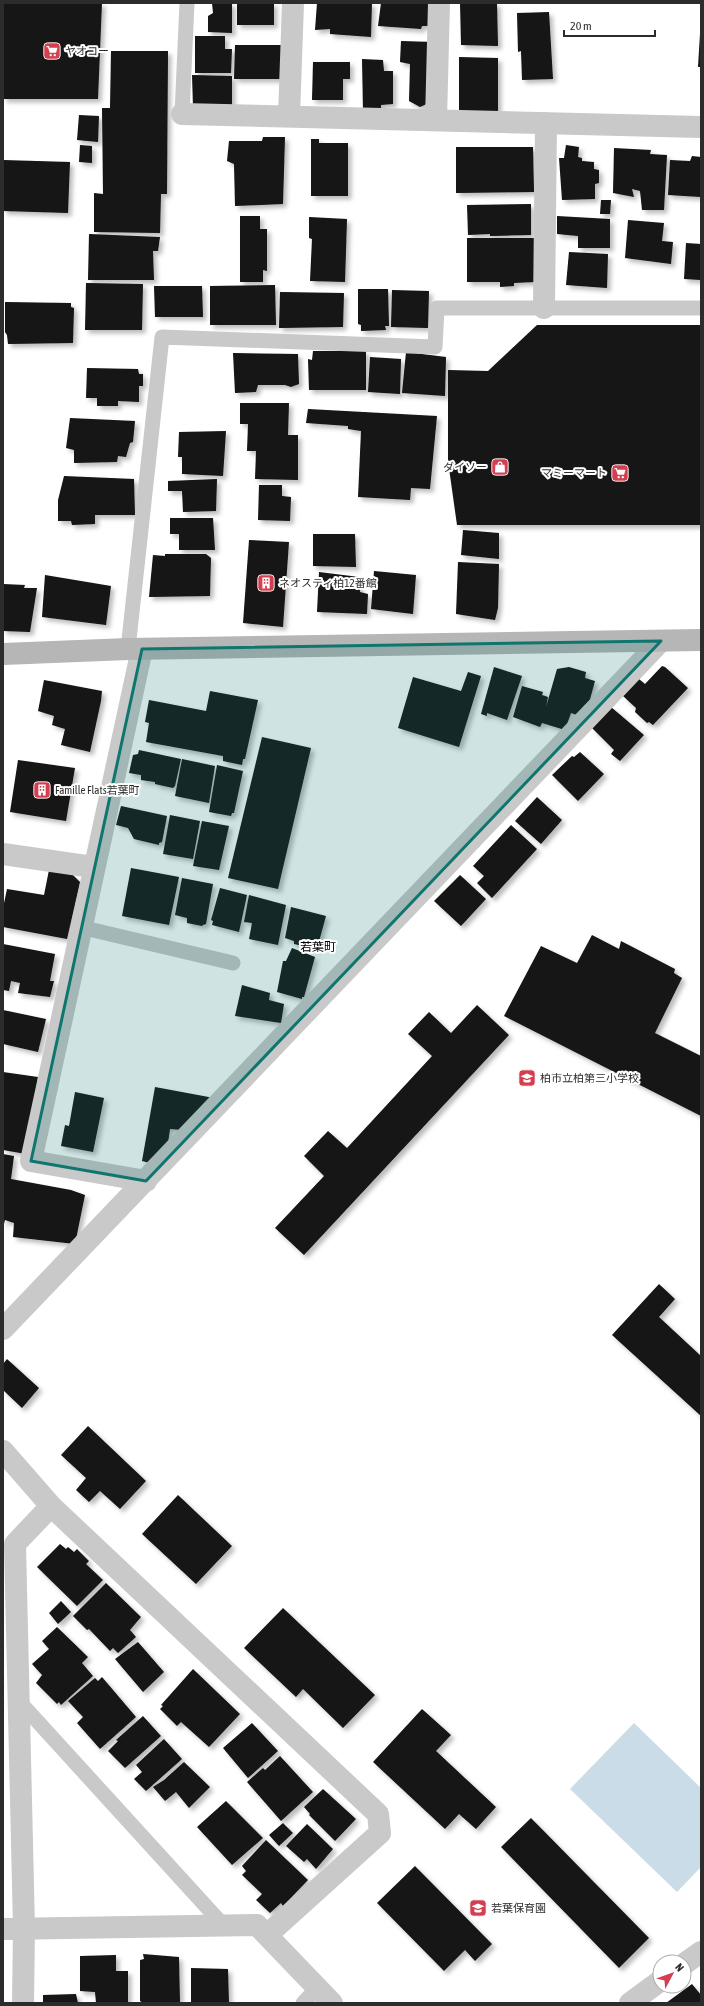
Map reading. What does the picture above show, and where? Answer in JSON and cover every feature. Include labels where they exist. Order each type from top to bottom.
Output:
[{"type":"street","points":[[289,116],[292,3]]},
{"type":"street","points":[[436,120],[439,3]]},
{"type":"street","points":[[182,114],[701,127]]},
{"type":"street","points":[[544,308],[546,123]]},
{"type":"street","points":[[3,654],[135,649],[701,640]]},
{"type":"street","points":[[3,1329],[661,641]]},
{"type":"street","points":[[135,649],[93,867],[31,1161],[146,1181]]},
{"type":"street","points":[[3,854],[93,867]]},
{"type":"street","points":[[3,1452],[51,1506],[378,1814],[380,1833],[267,1935]]},
{"type":"street","points":[[23,2003],[13,1928],[18,1700],[15,1544],[51,1506]]},
{"type":"street","points":[[13,1928],[257,1925],[267,1935],[317,1998]]},
{"type":"street","points":[[692,1958],[701,1952]]},
{"type":"street","points":[[630,2003],[652,1987]]},
{"type":"lane","points":[[182,114],[187,3]]},
{"type":"lane","points":[[135,649],[162,337],[435,347],[437,308],[701,308]]},
{"type":"lane","points":[[80,927],[233,963]]},
{"type":"lane","points":[[18,1700],[224,1926]]},
{"type":"highlighted area","points":[[661,641],[146,1181],[31,1161],[142,649]]},
{"type":"water","points":[[634,1723],[701,1788],[701,1867],[677,1892],[570,1789]]},
{"type":"building","name":"ヤオコー","points":[[3,3],[102,3],[98,99],[3,99]]},
{"type":"building","points":[[212,3],[232,3],[232,33],[208,32],[208,16],[213,13]]},
{"type":"building","points":[[237,3],[274,3],[274,25],[237,25]]},
{"type":"building","points":[[317,3],[372,3],[371,37],[330,34],[330,29],[315,30]]},
{"type":"building","points":[[381,3],[435,3],[437,26],[422,26],[421,29],[378,26]]},
{"type":"building","points":[[460,3],[497,3],[498,46],[461,45]]},
{"type":"building","points":[[549,12],[553,79],[522,80],[521,51],[518,52],[517,13]]},
{"type":"building","points":[[700,34],[701,67],[698,67]]},
{"type":"building","points":[[195,36],[225,36],[225,49],[232,49],[231,73],[195,73]]},
{"type":"building","points":[[401,41],[434,42],[435,100],[420,107],[409,101],[410,64],[400,62]]},
{"type":"building","points":[[235,45],[283,45],[284,79],[234,79]]},
{"type":"building","points":[[111,51],[168,51],[167,194],[161,194],[160,233],[94,232],[94,193],[103,194],[102,108],[110,108]]},
{"type":"building","points":[[459,57],[498,58],[498,112],[459,111]]},
{"type":"building","points":[[362,59],[383,60],[384,71],[393,71],[393,104],[381,105],[381,113],[363,112]]},
{"type":"building","points":[[313,62],[350,62],[350,79],[343,79],[343,100],[312,100]]},
{"type":"building","points":[[192,75],[232,76],[232,109],[193,107]]},
{"type":"building","points":[[79,115],[99,116],[98,142],[77,140]]},
{"type":"building","points":[[263,137],[285,137],[283,204],[235,206],[234,164],[227,161],[229,141],[262,141]]},
{"type":"building","points":[[311,139],[319,139],[319,143],[348,143],[348,196],[311,196]]},
{"type":"building","points":[[80,145],[92,146],[92,163],[79,162]]},
{"type":"building","points":[[566,145],[579,147],[578,157],[582,158],[582,161],[594,162],[594,169],[599,170],[599,183],[595,184],[595,199],[562,200],[559,158],[564,158]]},
{"type":"building","points":[[456,147],[533,147],[534,192],[456,193]]},
{"type":"building","points":[[614,148],[651,150],[650,154],[667,155],[664,210],[642,210],[640,191],[632,189],[634,197],[613,193]]},
{"type":"building","points":[[692,156],[701,157],[701,197],[668,195],[670,160],[690,161]]},
{"type":"building","points":[[3,160],[70,162],[68,213],[3,211]]},
{"type":"building","points":[[601,200],[611,200],[610,214],[600,214]]},
{"type":"building","points":[[531,204],[531,235],[468,235],[467,205]]},
{"type":"building","points":[[240,216],[260,216],[260,229],[267,229],[267,271],[263,270],[263,282],[240,282]]},
{"type":"building","points":[[557,216],[610,219],[610,248],[578,248],[578,236],[557,234]]},
{"type":"building","points":[[309,217],[347,219],[345,282],[310,281],[312,239],[309,238]]},
{"type":"building","points":[[628,220],[664,223],[662,241],[673,242],[671,264],[625,258]]},
{"type":"building","points":[[89,234],[160,237],[158,251],[153,251],[154,280],[88,280]]},
{"type":"building","points":[[467,238],[534,238],[535,282],[514,283],[514,286],[500,287],[500,282],[467,282]]},
{"type":"building","points":[[686,243],[701,244],[701,280],[684,279]]},
{"type":"building","points":[[569,252],[608,254],[607,288],[566,285]]},
{"type":"building","points":[[86,283],[143,284],[142,330],[85,330]]},
{"type":"building","points":[[275,285],[276,325],[210,325],[210,286]]},
{"type":"building","points":[[154,286],[202,286],[203,317],[155,317]]},
{"type":"building","points":[[358,289],[388,289],[389,326],[385,326],[386,330],[361,331],[361,325],[358,324]]},
{"type":"building","points":[[392,290],[429,291],[428,328],[391,327]]},
{"type":"building","points":[[280,292],[344,293],[343,327],[279,328]]},
{"type":"building","points":[[5,302],[71,303],[71,307],[74,308],[73,343],[8,344],[7,335],[5,332]]},
{"type":"building","points":[[537,325],[701,325],[701,525],[457,525],[448,461],[448,370],[488,371]]},
{"type":"building","points":[[313,351],[366,351],[366,390],[309,390],[308,359],[312,360]]},
{"type":"building","points":[[406,352],[446,357],[445,396],[402,393]]},
{"type":"building","points":[[233,353],[298,354],[299,384],[291,387],[285,385],[258,385],[256,392],[235,393]]},
{"type":"building","points":[[370,357],[401,359],[400,394],[368,392]]},
{"type":"building","points":[[87,368],[138,369],[139,374],[143,374],[143,386],[139,386],[139,402],[118,401],[118,406],[97,406],[97,398],[86,398]]},
{"type":"building","points":[[240,403],[289,403],[288,435],[298,435],[298,480],[255,479],[256,451],[247,451],[248,424],[240,424]]},
{"type":"building","points":[[308,409],[437,416],[430,489],[411,488],[410,500],[358,497],[361,431],[348,429],[348,426],[306,423]]},
{"type":"building","points":[[70,418],[135,421],[133,442],[130,443],[126,457],[118,456],[117,462],[74,463],[74,450],[66,448]]},
{"type":"building","points":[[226,431],[223,476],[182,474],[182,457],[178,457],[179,432]]},
{"type":"building","points":[[64,476],[134,479],[135,515],[95,515],[95,524],[72,525],[71,521],[58,521],[58,500]]},
{"type":"building","points":[[217,479],[216,511],[183,512],[182,491],[168,491],[168,481]]},
{"type":"building","points":[[259,485],[282,485],[282,496],[291,497],[290,521],[258,520]]},
{"type":"building","points":[[170,518],[213,518],[215,550],[179,550],[179,534],[170,534]]},
{"type":"building","points":[[463,530],[499,533],[499,559],[461,555]]},
{"type":"building","points":[[313,534],[355,534],[356,567],[313,566]]},
{"type":"building","name":"ネオスティ柏12番館","points":[[249,540],[289,542],[283,627],[243,623]]},
{"type":"building","points":[[165,554],[206,554],[211,558],[210,596],[149,597],[153,555],[165,556]]},
{"type":"building","points":[[458,562],[499,564],[498,608],[495,620],[456,614]]},
{"type":"building","points":[[374,571],[416,575],[413,614],[371,609]]},
{"type":"building","points":[[319,572],[359,577],[360,592],[368,594],[367,614],[317,612]]},
{"type":"building","points":[[45,575],[111,586],[106,625],[42,617]]},
{"type":"building","points":[[3,584],[25,585],[24,588],[37,588],[30,632],[3,631]]},
{"type":"building","points":[[662,666],[688,688],[653,725],[649,722],[647,723],[635,712],[636,708],[623,696],[639,679],[645,684]]},
{"type":"building","points":[[494,667],[522,676],[507,720],[487,713],[487,716],[481,714]]},
{"type":"building","points":[[569,667],[586,672],[585,678],[595,681],[589,703],[577,715],[571,713],[565,730],[542,723],[540,727],[513,717],[522,686],[543,692],[542,695],[548,697],[546,707],[557,669]]},
{"type":"building","points":[[468,672],[481,676],[459,747],[398,728],[413,677],[461,691]]},
{"type":"building","points":[[44,680],[102,691],[90,752],[61,745],[65,729],[52,725],[54,716],[38,711]]},
{"type":"building","points":[[210,691],[258,700],[245,759],[243,759],[242,765],[223,761],[223,756],[146,742],[149,723],[145,722],[149,700],[206,711]]},
{"type":"building","points":[[611,707],[644,735],[620,761],[611,754],[614,750],[592,728]]},
{"type":"building","points":[[262,737],[311,748],[278,889],[228,878]]},
{"type":"building","points":[[139,750],[181,759],[175,786],[173,788],[155,784],[155,782],[141,780],[141,775],[129,773],[133,755],[138,754]]},
{"type":"building","points":[[580,752],[604,774],[578,801],[552,775],[572,756],[574,757]]},
{"type":"building","points":[[182,759],[215,766],[209,803],[175,796]]},
{"type":"building","name":"Famille Flats若葉町","points":[[18,760],[75,768],[66,821],[10,812]]},
{"type":"building","points":[[217,765],[243,771],[234,813],[232,813],[231,816],[209,812]]},
{"type":"building","points":[[537,797],[562,820],[541,844],[515,821]]},
{"type":"building","points":[[121,806],[167,816],[162,842],[159,843],[159,845],[134,839],[128,828],[116,825]]},
{"type":"building","points":[[170,815],[200,821],[193,859],[163,854]]},
{"type":"building","points":[[202,821],[229,826],[219,870],[193,866]]},
{"type":"building","points":[[511,825],[537,849],[492,898],[477,883],[484,876],[473,866]]},
{"type":"building","points":[[131,868],[179,877],[169,925],[122,916]]},
{"type":"building","points":[[49,870],[73,875],[80,882],[67,939],[3,927],[3,908],[7,889],[44,895]]},
{"type":"building","points":[[460,875],[486,899],[461,926],[434,901]]},
{"type":"building","points":[[182,878],[213,884],[206,924],[202,926],[187,923],[187,918],[175,915]]},
{"type":"building","points":[[220,888],[247,895],[239,932],[212,925],[213,921],[211,920]]},
{"type":"building","points":[[249,895],[286,905],[278,945],[249,939],[252,923],[244,922]]},
{"type":"building","points":[[291,907],[326,916],[317,949],[294,944],[294,941],[285,938]]},
{"type":"building","points":[[592,935],[619,949],[621,941],[675,969],[674,973],[682,978],[655,1033],[701,1056],[701,1116],[504,1016],[541,946],[577,963]]},
{"type":"building","points":[[3,944],[55,954],[50,981],[54,981],[50,997],[18,993],[20,983],[11,981],[9,991],[3,990]]},
{"type":"building","points":[[292,948],[315,957],[304,997],[302,997],[302,999],[277,992],[283,961],[286,961]]},
{"type":"building","points":[[242,985],[270,993],[269,1000],[284,1004],[281,1023],[235,1016]]},
{"type":"building","points":[[477,1005],[509,1035],[304,1255],[275,1228],[324,1176],[304,1156],[328,1131],[347,1148],[432,1056],[408,1034],[429,1012],[451,1033]]},
{"type":"building","points":[[3,1010],[46,1019],[38,1052],[3,1044]]},
{"type":"building","points":[[3,1072],[38,1077],[26,1154],[3,1150]]},
{"type":"building","points":[[155,1087],[214,1098],[182,1130],[170,1129],[168,1143],[150,1163],[142,1161]]},
{"type":"building","points":[[75,1092],[104,1098],[93,1152],[61,1146],[65,1125],[69,1126]]},
{"type":"building","points":[[3,1154],[14,1156],[11,1179],[71,1190],[85,1195],[75,1244],[13,1237],[14,1223],[5,1220],[3,1228]]},
{"type":"building","points":[[659,1284],[675,1299],[659,1317],[701,1356],[701,1416],[612,1335]]},
{"type":"building","points":[[7,1359],[39,1388],[22,1408],[3,1390],[3,1364]]},
{"type":"building","points":[[88,1426],[146,1481],[120,1509],[100,1491],[89,1502],[76,1490],[86,1478],[61,1455]]},
{"type":"building","points":[[178,1495],[232,1546],[196,1584],[142,1534]]},
{"type":"building","points":[[60,1544],[66,1549],[68,1547],[74,1552],[77,1549],[89,1561],[86,1564],[103,1580],[77,1606],[37,1567]]},
{"type":"building","points":[[106,1583],[141,1617],[130,1630],[136,1637],[118,1653],[113,1648],[110,1651],[89,1629],[87,1630],[73,1616]]},
{"type":"building","points":[[61,1601],[71,1612],[58,1624],[49,1613]]},
{"type":"building","points":[[283,1608],[375,1695],[343,1728],[303,1689],[296,1697],[244,1648]]},
{"type":"building","points":[[57,1627],[88,1657],[82,1663],[93,1676],[61,1705],[59,1702],[57,1704],[36,1683],[42,1675],[32,1664],[49,1649],[42,1641]]},
{"type":"building","points":[[138,1642],[164,1672],[143,1692],[115,1659]]},
{"type":"building","points":[[193,1669],[240,1714],[209,1747],[181,1722],[177,1726],[160,1709],[163,1706],[161,1705]]},
{"type":"building","points":[[102,1677],[136,1717],[100,1749],[77,1723],[83,1717],[68,1701],[95,1678],[98,1681]]},
{"type":"building","points":[[422,1709],[451,1735],[436,1751],[496,1807],[476,1829],[459,1814],[445,1829],[373,1762]]},
{"type":"building","points":[[143,1716],[161,1736],[125,1768],[108,1751],[118,1741],[116,1740]]},
{"type":"building","points":[[252,1723],[278,1751],[248,1778],[223,1748]]},
{"type":"building","points":[[164,1739],[182,1759],[146,1791],[134,1779],[142,1772],[136,1765]]},
{"type":"building","points":[[280,1756],[313,1792],[281,1821],[247,1782],[263,1768],[265,1770]]},
{"type":"building","points":[[184,1762],[210,1787],[189,1808],[176,1792],[165,1801],[153,1787],[164,1780]]},
{"type":"building","points":[[323,1789],[356,1819],[335,1841],[309,1815],[310,1814],[304,1807]]},
{"type":"building","points":[[226,1801],[263,1838],[232,1865],[197,1827]]},
{"type":"building","points":[[531,1818],[649,1938],[619,1968],[501,1847]]},
{"type":"building","points":[[283,1823],[293,1833],[279,1846],[269,1835]]},
{"type":"building","points":[[307,1824],[333,1849],[316,1869],[307,1859],[304,1862],[286,1846]]},
{"type":"building","points":[[266,1840],[308,1880],[283,1906],[281,1903],[270,1913],[256,1900],[262,1894],[242,1875],[246,1871],[242,1866]]},
{"type":"building","points":[[415,1866],[492,1944],[475,1961],[465,1950],[444,1971],[377,1903]]},
{"type":"building","points":[[143,1954],[179,1957],[180,2003],[143,2003],[140,2001],[140,1960],[144,1959]]},
{"type":"building","points":[[116,1955],[116,1971],[128,1971],[128,2003],[96,2003],[95,1992],[80,1991],[80,1956]]},
{"type":"building","points":[[191,1968],[228,1969],[229,2003],[191,2003]]},
{"type":"building","points":[[692,1984],[701,1995],[701,2003],[666,2003],[678,1994],[692,1994]]},
{"type":"building","points":[[76,1994],[78,2003],[43,2003],[43,1995]]},
{"type":"place","name":"ヤオコー","points":[[52,51]]},
{"type":"place","name":"ダイソー","points":[[500,467]]},
{"type":"place","name":"マミーマート","points":[[620,473]]},
{"type":"place","name":"ネオスティ柏12番館","points":[[266,583]]},
{"type":"place","name":"Famille Flats若葉町","points":[[42,790]]},
{"type":"place","name":"柏市立柏第三小学校","points":[[527,1078]]},
{"type":"place","name":"若葉保育園","points":[[478,1908]]},
{"type":"district","name":"若葉町","points":[[318,947]]}]
